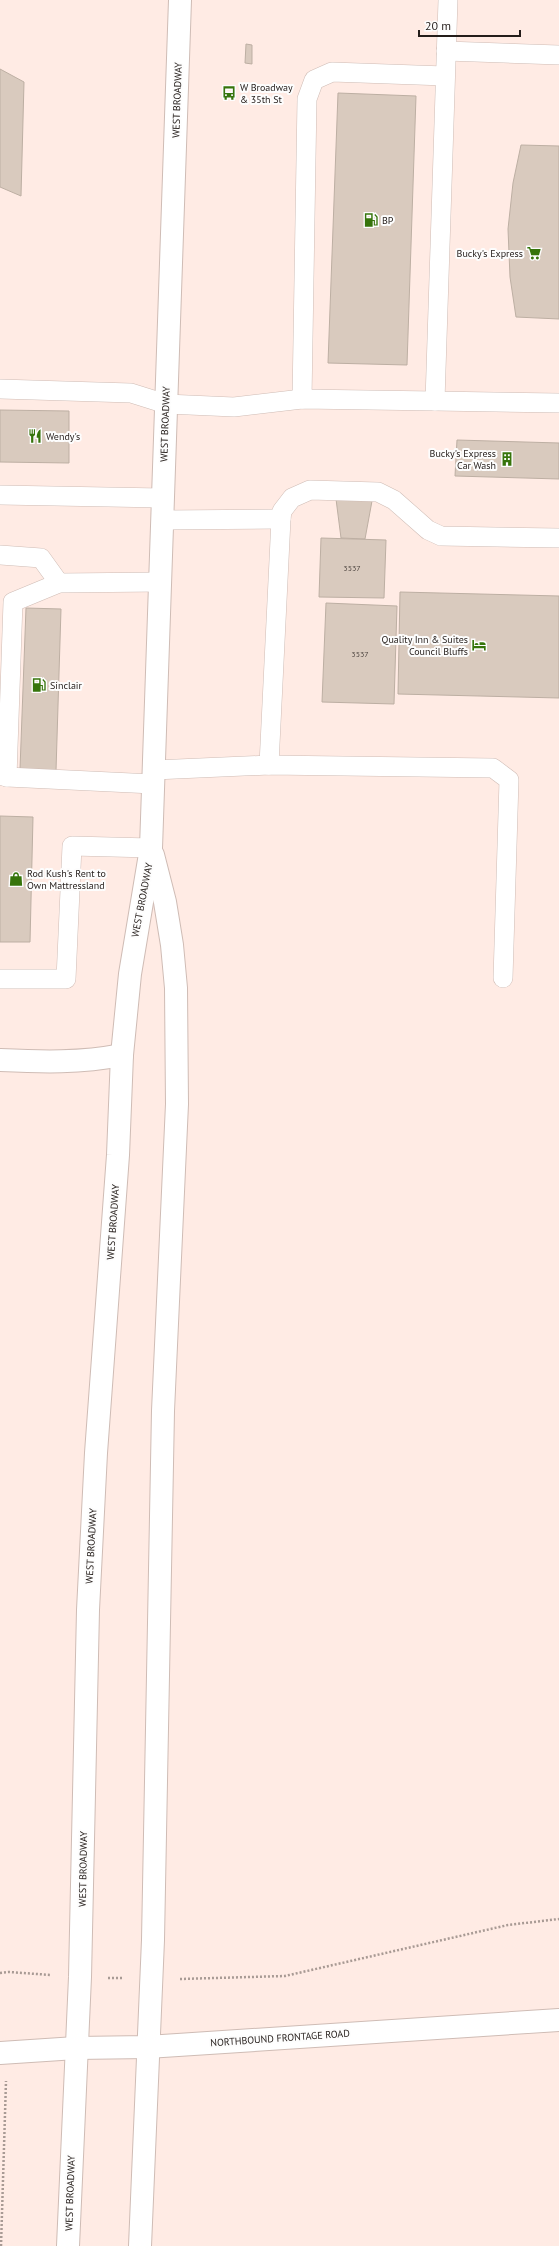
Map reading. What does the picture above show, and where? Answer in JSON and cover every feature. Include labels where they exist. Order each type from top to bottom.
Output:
[{"type":"main road","name":"WEST BROADWAY","points":[[68,2246],[80,1977],[88,1610],[96,1453],[116,1186],[122,1055],[133,950],[151,848],[180,0]]},
{"type":"main road","name":"WEST BROADWAY","points":[[140,2246],[147,2047],[151,1980],[158,1747],[163,1411],[177,1072],[176,988],[172,945],[165,902],[151,848]]},
{"type":"main road","points":[[0,1060],[73,1062],[122,1055]]},
{"type":"main road","name":"NORTHBOUND FRONTAGE ROAD","points":[[3,2053],[76,2048],[147,2047],[559,2020]]},
{"type":"lane","points":[[435,401],[448,0]]},
{"type":"lane","points":[[446,51],[559,55]]},
{"type":"lane","points":[[302,399],[307,99],[314,80],[332,72],[445,76]]},
{"type":"lane","points":[[0,389],[131,392],[166,404],[234,407],[302,399],[559,403]]},
{"type":"lane","points":[[269,765],[281,519],[282,511],[292,498],[310,490],[378,492],[394,500],[428,530],[441,536],[559,538]]},
{"type":"lane","points":[[0,495],[162,498]]},
{"type":"lane","points":[[163,520],[281,519]]},
{"type":"lane","points":[[0,556],[41,558],[59,583]]},
{"type":"lane","points":[[161,582],[59,583],[13,602],[3,776],[153,777],[269,765],[493,768],[509,780],[504,978]]},
{"type":"lane","points":[[0,979],[66,979],[72,846],[151,848]]},
{"type":"path","points":[[0,1973],[9,1972],[151,1980],[285,1976],[508,1926],[559,1919]]},
{"type":"path","points":[[1,2246],[3,2053]]},
{"type":"building","points":[[246,44],[252,45],[252,64],[245,63]]},
{"type":"building","points":[[0,69],[24,82],[21,196],[0,187]]},
{"type":"building","points":[[338,93],[416,96],[407,365],[328,363]]},
{"type":"building","name":"Bucky's Express","points":[[521,145],[559,146],[559,319],[516,317],[510,277],[508,229],[513,183]]},
{"type":"building","name":"Wendy's","points":[[0,410],[69,411],[69,463],[0,462]]},
{"type":"building","name":"Bucky's Express Car Wash","points":[[457,440],[559,443],[559,479],[455,476]]},
{"type":"building","points":[[336,499],[372,501],[365,539],[341,538]]},
{"type":"building","points":[[321,538],[386,540],[384,598],[319,597]]},
{"type":"building","name":"Quality Inn & Suites Council Bluffs","points":[[400,592],[559,596],[559,698],[398,694]]},
{"type":"building","points":[[326,603],[397,606],[394,704],[322,702]]},
{"type":"building","points":[[26,608],[61,609],[56,771],[20,769]]},
{"type":"building","name":"Rod Kush's Rent to Own Mattressland","points":[[0,816],[33,817],[30,942],[0,942]]},
{"type":"place","name":"W Broadway & 35th St","points":[[229,93]]},
{"type":"place","name":"BP","points":[[371,220]]},
{"type":"place","name":"Bucky's Express","points":[[534,253]]},
{"type":"place","name":"Wendy's","points":[[35,436]]},
{"type":"place","name":"Bucky's Express Car Wash","points":[[507,459]]},
{"type":"place","name":"Quality Inn & Suites Council Bluffs","points":[[479,645]]},
{"type":"place","name":"Sinclair","points":[[39,685]]},
{"type":"place","name":"Rod Kush's Rent to Own Mattressland","points":[[16,879]]}]
